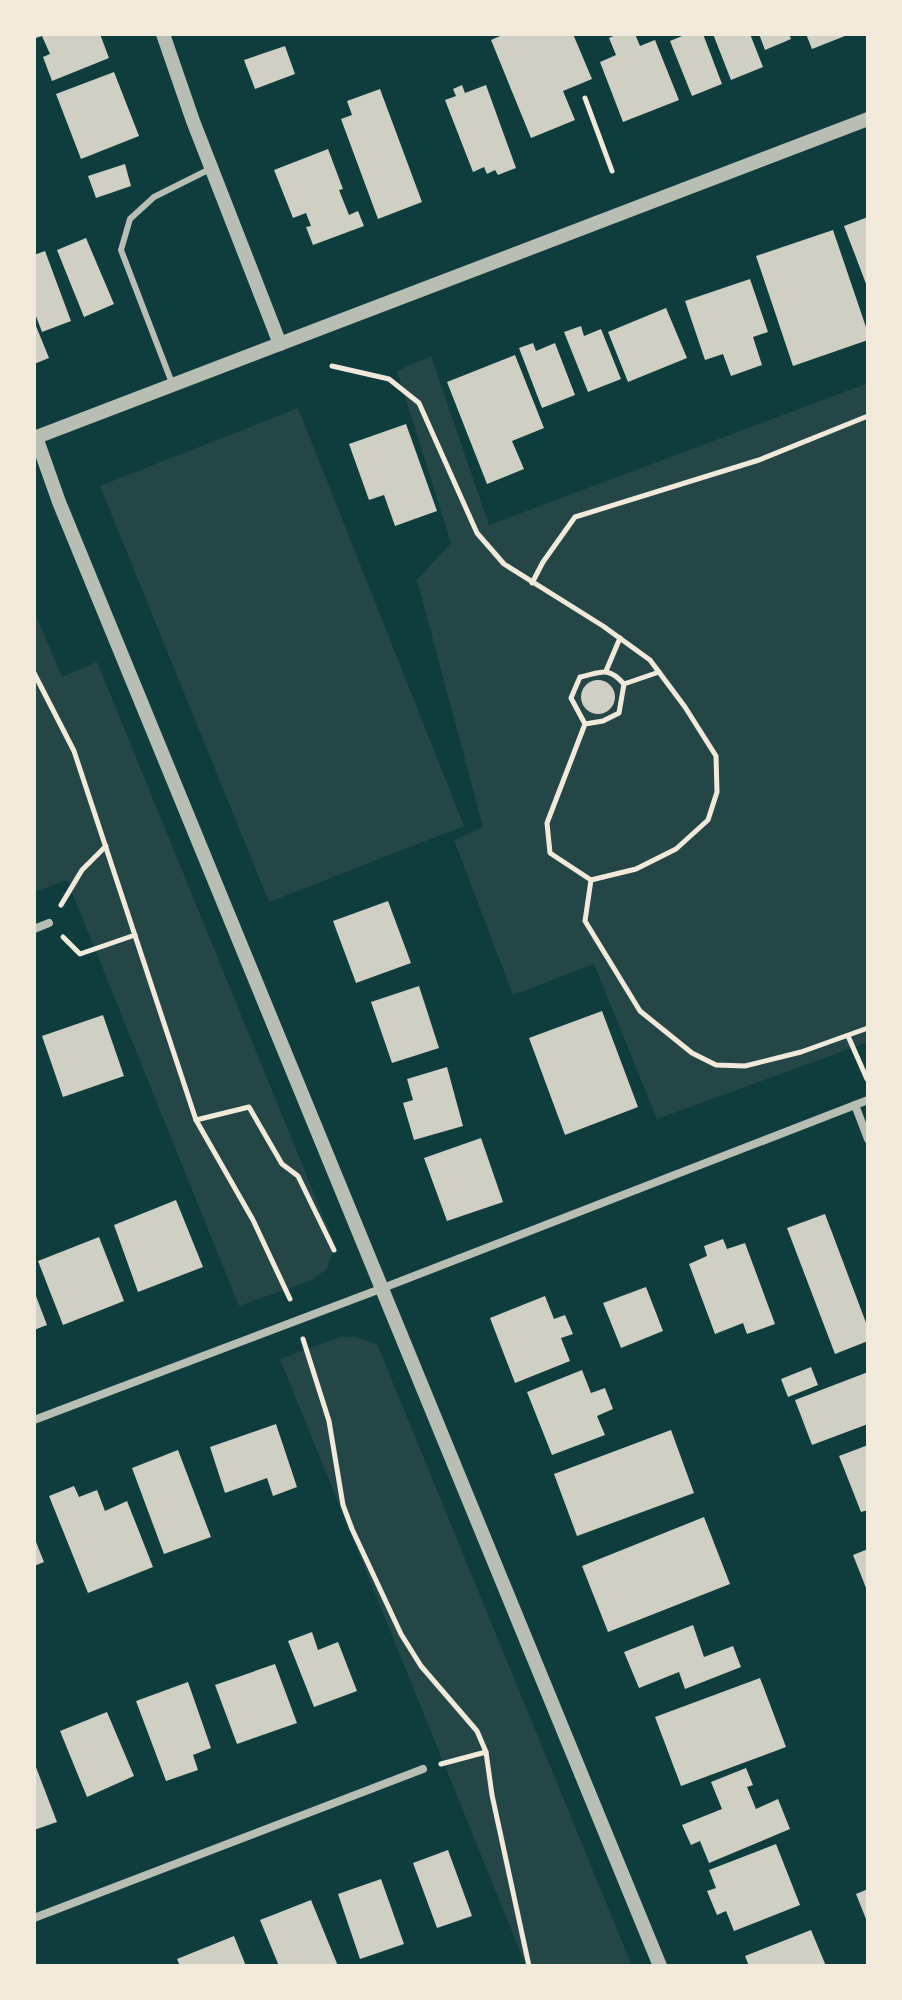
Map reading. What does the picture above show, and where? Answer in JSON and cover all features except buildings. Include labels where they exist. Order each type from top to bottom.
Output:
[{"type":"street","points":[[163,34],[280,344]]},
{"type":"street","points":[[660,1966],[35,438],[868,119]]},
{"type":"street","points":[[34,929],[49,923]]},
{"type":"street","points":[[34,1420],[868,1100]]},
{"type":"street","points":[[855,1105],[868,1139]]},
{"type":"street","points":[[34,1918],[423,1769]]},
{"type":"lane","points":[[173,385],[121,250],[130,219],[154,197],[212,168]]},
{"type":"path","points":[[585,98],[612,171]]},
{"type":"path","points":[[332,366],[389,379],[419,403],[477,533],[504,564],[650,660],[716,756],[717,792],[708,820],[676,849],[636,869],[591,880],[550,853],[547,823],[585,724],[571,698],[580,677],[606,671],[615,673],[624,684],[619,713],[603,721],[585,724]]},
{"type":"path","points":[[532,583],[575,517],[759,460],[868,416]]},
{"type":"path","points":[[606,671],[620,638]]},
{"type":"path","points":[[624,684],[659,672]]},
{"type":"path","points":[[106,846],[82,870],[49,923],[80,954],[135,935]]},
{"type":"path","points":[[591,880],[585,921],[640,1011],[692,1053],[716,1065],[745,1066],[801,1052],[868,1028]]},
{"type":"path","points":[[848,1036],[868,1081]]},
{"type":"path","points":[[196,1120],[249,1107],[282,1164],[298,1176],[334,1250]]},
{"type":"path","points":[[423,1769],[486,1752]]},
{"type":"shaded area","points":[[431,356],[489,525],[868,383],[868,1042],[657,1119],[594,964],[513,995],[454,840],[483,827],[417,580],[451,543],[397,371]]},
{"type":"shaded area","points":[[298,408],[464,826],[269,902],[100,486]]},
{"type":"shaded area","points":[[34,611],[62,677],[97,662],[335,1245],[327,1269],[310,1281],[239,1306],[67,880],[34,892]]},
{"type":"shaded area","points":[[340,1337],[356,1337],[377,1344],[632,1966],[526,1966],[280,1359]]}]
